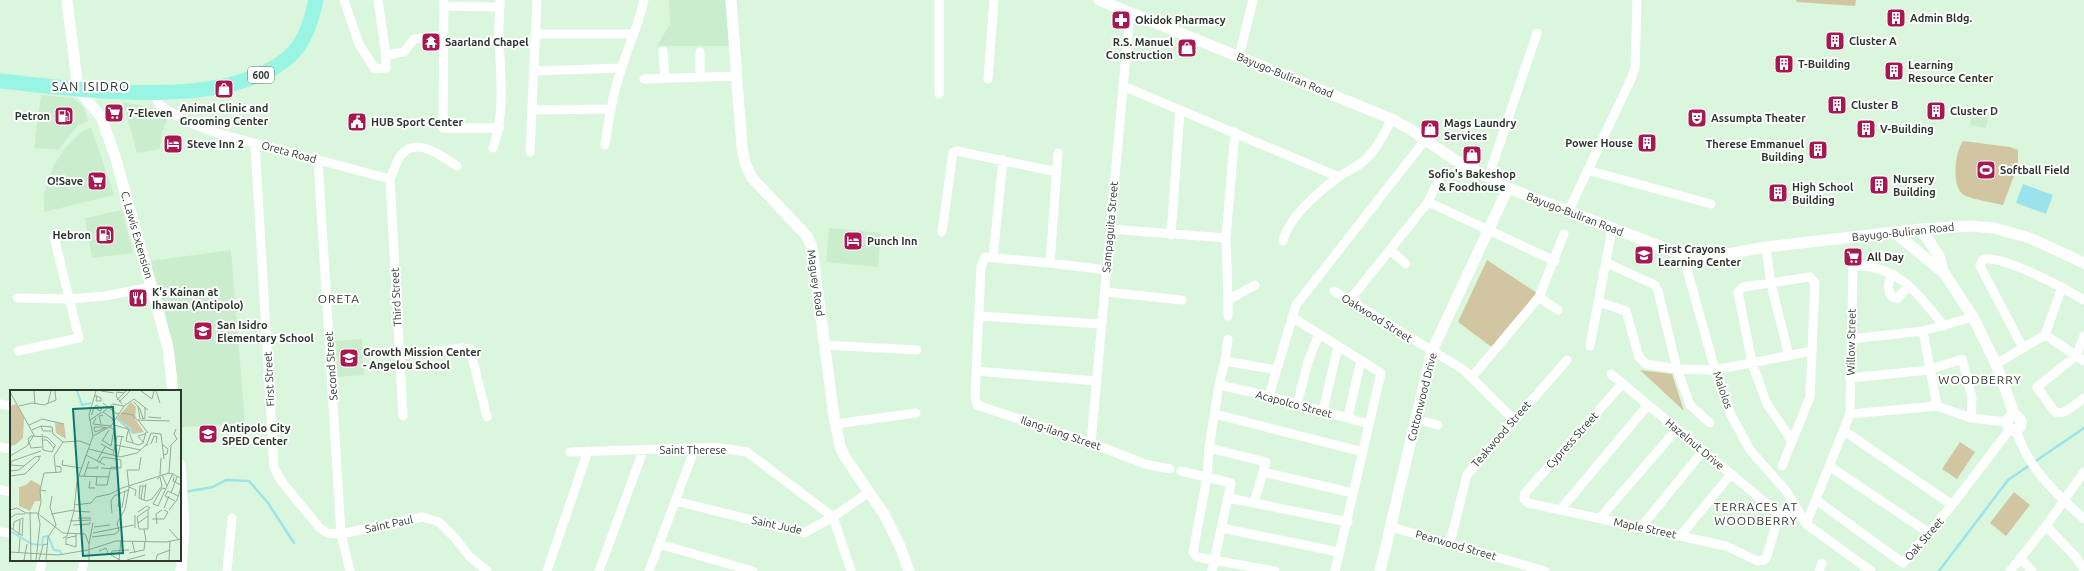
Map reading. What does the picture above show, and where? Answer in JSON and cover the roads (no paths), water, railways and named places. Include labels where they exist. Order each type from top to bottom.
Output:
[{"type":"main road","name":"600","points":[[0,81],[106,92],[154,93],[230,84],[260,76],[290,56],[299,46],[313,12],[316,0]]},
{"type":"street","points":[[67,0],[78,89]]},
{"type":"street","points":[[344,0],[359,44],[375,68],[386,68],[386,55],[378,0]]},
{"type":"street","points":[[530,152],[537,0]]},
{"type":"street","points":[[605,145],[610,109],[622,68],[640,18],[644,0]]},
{"type":"street","name":"Maguey Road","points":[[731,0],[736,76],[745,163],[752,178],[807,236],[812,247],[835,424],[845,457],[869,492],[900,546],[909,571]]},
{"type":"street","points":[[938,0],[939,94]]},
{"type":"street","points":[[988,79],[994,0]]},
{"type":"street","name":"Bayugo-Buliran Road","points":[[1098,0],[1130,11],[1392,119],[1410,129],[1455,160],[1508,188],[1683,255],[1722,255],[1766,247],[1894,232],[1971,226],[1994,228],[2030,238],[2084,263]]},
{"type":"street","points":[[1240,57],[1253,0]]},
{"type":"street","points":[[1568,212],[1633,74],[1637,0]]},
{"type":"street","points":[[494,148],[500,128],[500,3],[444,3],[443,128],[500,128]]},
{"type":"street","name":"Sampaguita Street","points":[[1091,442],[1130,11]]},
{"type":"street","points":[[1488,178],[1537,33]]},
{"type":"street","points":[[536,34],[634,34]]},
{"type":"street","points":[[386,55],[404,52],[414,39],[444,35]]},
{"type":"street","points":[[663,51],[665,78]]},
{"type":"street","points":[[700,52],[700,77]]},
{"type":"street","points":[[534,71],[622,68]]},
{"type":"street","points":[[644,79],[736,76]]},
{"type":"street","points":[[1123,86],[1235,132],[1338,177]]},
{"type":"street","name":"C. Lawis Extension","points":[[78,89],[101,117],[115,156],[168,347],[173,390]]},
{"type":"street","name":"Oreta Road","points":[[154,93],[159,104],[188,122],[217,133],[390,178]]},
{"type":"street","points":[[532,110],[610,109]]},
{"type":"street","points":[[1171,235],[1180,110]]},
{"type":"street","points":[[1283,241],[1285,232],[1295,216],[1338,177],[1364,161],[1376,148],[1392,119]]},
{"type":"street","points":[[1228,316],[1226,238],[1235,132]]},
{"type":"street","points":[[1269,396],[1296,305],[1425,140]]},
{"type":"street","name":"First Street","points":[[255,143],[274,468],[282,482],[319,527],[327,533],[341,534]]},
{"type":"street","points":[[390,178],[402,153],[416,146],[426,148],[457,166]]},
{"type":"street","points":[[942,232],[953,152],[957,151],[1057,172]]},
{"type":"street","points":[[1050,263],[1058,153]]},
{"type":"street","name":"Second Street","points":[[318,160],[341,534],[350,571]]},
{"type":"street","points":[[993,257],[1003,160]]},
{"type":"street","points":[[1587,170],[1711,204]]},
{"type":"street","name":"Third Street","points":[[390,178],[402,416]]},
{"type":"street","points":[[1349,301],[1428,202],[1438,181]]},
{"type":"street","name":"Cottonwood Drive","points":[[1380,571],[1432,351],[1508,188]]},
{"type":"street","points":[[1428,202],[1555,261]]},
{"type":"street","points":[[1110,229],[1171,235],[1226,238]]},
{"type":"street","points":[[1590,346],[1612,229]]},
{"type":"street","points":[[1921,229],[1940,256],[1943,271]]},
{"type":"street","points":[[1894,232],[1943,271],[1973,316],[1996,364],[2012,424],[2027,458],[2042,479],[2084,519]]},
{"type":"street","points":[[1472,377],[1539,297],[1555,261],[1564,234]]},
{"type":"street","points":[[18,351],[79,338],[54,236]]},
{"type":"street","points":[[1766,247],[1771,284],[1789,356]]},
{"type":"street","points":[[1390,250],[1406,264]]},
{"type":"street","name":"Malolos","points":[[1683,255],[1715,370],[1731,415],[1750,450],[1787,492],[1806,524]]},
{"type":"street","points":[[1096,381],[976,371],[982,262],[985,257],[993,257],[1106,270]]},
{"type":"street","points":[[2023,348],[1980,266],[1985,258],[1997,259],[2062,287],[2084,300]]},
{"type":"street","points":[[1607,262],[1655,285],[1658,290],[1677,369],[1690,405],[1710,424]]},
{"type":"street","name":"Willow Street","points":[[1806,524],[1850,414],[1853,266],[1867,265],[1882,268],[1893,274],[1908,286],[1944,326]]},
{"type":"street","points":[[1893,274],[1888,282],[1888,290],[1892,296],[1898,298],[1908,286]]},
{"type":"street","points":[[1782,466],[1810,397],[1814,281],[1808,277],[1771,284],[1743,287],[1738,292],[1752,363],[1767,404],[1792,441]]},
{"type":"street","points":[[1228,300],[1255,285]]},
{"type":"street","points":[[17,298],[69,299],[105,296],[152,287]]},
{"type":"street","points":[[1996,364],[2045,335],[2062,287]]},
{"type":"street","name":"Oakwood Street","points":[[1334,291],[1464,370],[1513,419]]},
{"type":"street","points":[[1105,292],[1182,300]]},
{"type":"street","points":[[1539,297],[1558,310]]},
{"type":"street","points":[[1599,302],[1626,311],[1641,361],[1646,364],[1677,369],[1715,370],[1812,351]]},
{"type":"street","points":[[979,316],[1101,324]]},
{"type":"street","points":[[1851,339],[1923,331],[1944,326],[1973,316]]},
{"type":"street","points":[[1292,317],[1381,373],[1353,492],[1348,522],[1335,571]]},
{"type":"street","points":[[1923,331],[1929,370],[1937,406]]},
{"type":"street","points":[[1297,404],[1308,362],[1319,334]]},
{"type":"street","points":[[2045,335],[2084,362]]},
{"type":"street","points":[[2084,336],[2076,356],[2037,387],[2055,412],[2059,414],[2084,398]]},
{"type":"street","points":[[1228,339],[1226,361],[1219,385],[1216,414],[1209,448],[1207,478],[1193,551],[1196,556],[1275,571]]},
{"type":"street","points":[[825,345],[917,350]]},
{"type":"street","points":[[1323,411],[1338,346]]},
{"type":"street","points":[[399,355],[462,348],[470,350],[487,417]]},
{"type":"street","points":[[1850,378],[1929,370],[1962,359],[1972,398],[1971,418]]},
{"type":"street","points":[[1348,418],[1361,360]]},
{"type":"street","name":"Teakwood Street","points":[[1450,543],[1466,475],[1513,419],[1567,360]]},
{"type":"street","points":[[1226,361],[1276,370]]},
{"type":"street","name":"Ilang-ilang Street","points":[[976,371],[974,397],[977,405],[1091,442],[1145,464],[1170,469]]},
{"type":"street","name":"Hazelnut Drive","points":[[1611,374],[1779,514]]},
{"type":"street","name":"Cypress Street","points":[[1524,499],[1525,493],[1623,383]]},
{"type":"street","name":"Acapolco Street","points":[[1219,385],[1269,396],[1369,424]]},
{"type":"street","points":[[0,404],[10,406]]},
{"type":"street","points":[[1560,510],[1648,405]]},
{"type":"street","points":[[1850,414],[1937,406],[1971,418],[2012,424]]},
{"type":"street","points":[[835,424],[916,413]]},
{"type":"street","points":[[1216,414],[1363,452]]},
{"type":"street","points":[[1416,419],[1438,425]]},
{"type":"street","name":"Oak Street","points":[[1816,500],[1903,563],[1952,505],[2012,424]]},
{"type":"street","points":[[1600,518],[1677,428]]},
{"type":"street","points":[[1843,430],[1952,505]]},
{"type":"street","points":[[0,447],[10,449]]},
{"type":"street","points":[[649,571],[695,448]]},
{"type":"street","name":"Saint Therese","points":[[570,452],[720,448],[747,452],[833,517]]},
{"type":"street","points":[[1209,448],[1266,462],[1254,503]]},
{"type":"street","points":[[599,571],[643,450]]},
{"type":"street","points":[[547,571],[588,451]]},
{"type":"street","points":[[1641,527],[1703,451]]},
{"type":"street","points":[[1829,466],[1929,533]]},
{"type":"street","points":[[1181,471],[1231,483],[1229,498],[1212,571]]},
{"type":"street","points":[[1263,472],[1353,492]]},
{"type":"street","points":[[181,474],[183,505],[181,571]]},
{"type":"street","points":[[1681,535],[1731,474]]},
{"type":"street","points":[[2010,571],[2065,502],[2082,478]]},
{"type":"street","points":[[0,490],[10,492]]},
{"type":"street","name":"Saint Jude","points":[[676,501],[804,533],[833,517],[869,492]]},
{"type":"street","points":[[1229,498],[1348,522]]},
{"type":"street","name":"Maple Street","points":[[1524,499],[1528,503],[1726,546],[1758,561],[1764,560],[1767,556],[1779,514]]},
{"type":"street","points":[[1779,514],[1797,509]]},
{"type":"street","name":"Saint Paul","points":[[341,534],[422,517],[439,522],[455,538],[469,556],[487,571]]},
{"type":"street","points":[[833,517],[851,571]]},
{"type":"street","points":[[227,571],[232,518]]},
{"type":"street","points":[[1806,524],[1871,571]]},
{"type":"street","points":[[2046,526],[2076,557],[2084,570]]},
{"type":"street","name":"Pearwood Street","points":[[1391,527],[1543,571]]},
{"type":"street","points":[[1221,528],[1339,552]]},
{"type":"street","points":[[0,532],[10,534]]},
{"type":"street","points":[[659,544],[753,571]]},
{"type":"street","points":[[2020,558],[2032,571]]},
{"type":"street","points":[[40,571],[42,561]]},
{"type":"street","points":[[82,571],[84,561]]},
{"type":"water","points":[[2023,184],[2053,195],[2046,214],[2016,203]]},
{"type":"waterway","points":[[1939,571],[2008,480],[2084,428]]},
{"type":"waterway","points":[[184,492],[213,487],[226,480],[249,481],[268,503],[294,543]]},
{"type":"place","name":"Admin Bldg.","points":[[1896,18]]},
{"type":"place","name":"Okidok Pharmacy","points":[[1121,20]]},
{"type":"place","name":"Cluster A","points":[[1835,41]]},
{"type":"place","name":"Saarland Chapel","points":[[431,42]]},
{"type":"place","name":"R.S. Manuel Construction","points":[[1187,48]]},
{"type":"place","name":"T-Building","points":[[1784,64]]},
{"type":"place","name":"Learning Resource Center","points":[[1894,71]]},
{"type":"place","name":"Animal Clinic and Grooming Center","points":[[224,89]]},
{"type":"place","name":"Cluster B","points":[[1837,105]]},
{"type":"place","name":"Cluster D","points":[[1936,111]]},
{"type":"place","name":"7-Eleven","points":[[114,113]]},
{"type":"place","name":"Petron","points":[[64,116]]},
{"type":"place","name":"Assumpta Theater","points":[[1697,118]]},
{"type":"place","name":"HUB Sport Center","points":[[357,122]]},
{"type":"place","name":"Mags Laundry Services","points":[[1430,129]]},
{"type":"place","name":"V-Building","points":[[1866,129]]},
{"type":"place","name":"Power House","points":[[1647,143]]},
{"type":"place","name":"Steve Inn 2","points":[[173,144]]},
{"type":"place","name":"Therese Emmanuel Building","points":[[1818,150]]},
{"type":"place","name":"Sofio's Bakeshop & Foodhouse","points":[[1472,155]]},
{"type":"place","name":"Softball Field","points":[[1986,170]]},
{"type":"place","name":"O!Save","points":[[97,181]]},
{"type":"place","name":"Nursery Building","points":[[1879,185]]},
{"type":"place","name":"High School Building","points":[[1778,193]]},
{"type":"place","name":"Hebron","points":[[105,235]]},
{"type":"place","name":"Punch Inn","points":[[853,241]]},
{"type":"place","name":"First Crayons Learning Center","points":[[1644,255]]},
{"type":"place","name":"All Day","points":[[1853,257]]},
{"type":"place","name":"K's Kainan at Ihawan (Antipolo)","points":[[138,298]]},
{"type":"place","name":"San Isidro Elementary School","points":[[203,331]]},
{"type":"place","name":"Growth Mission Center - Angelou School","points":[[349,358]]},
{"type":"place","name":"Antipolo City SPED Center","points":[[208,434]]},
{"type":"district","name":"SAN ISIDRO","points":[[91,86]]},
{"type":"district","name":"ORETA","points":[[339,298]]},
{"type":"district","name":"WOODBERRY","points":[[1980,379]]},
{"type":"district","name":"TERRACES AT WOODBERRY","points":[[1756,513]]}]
